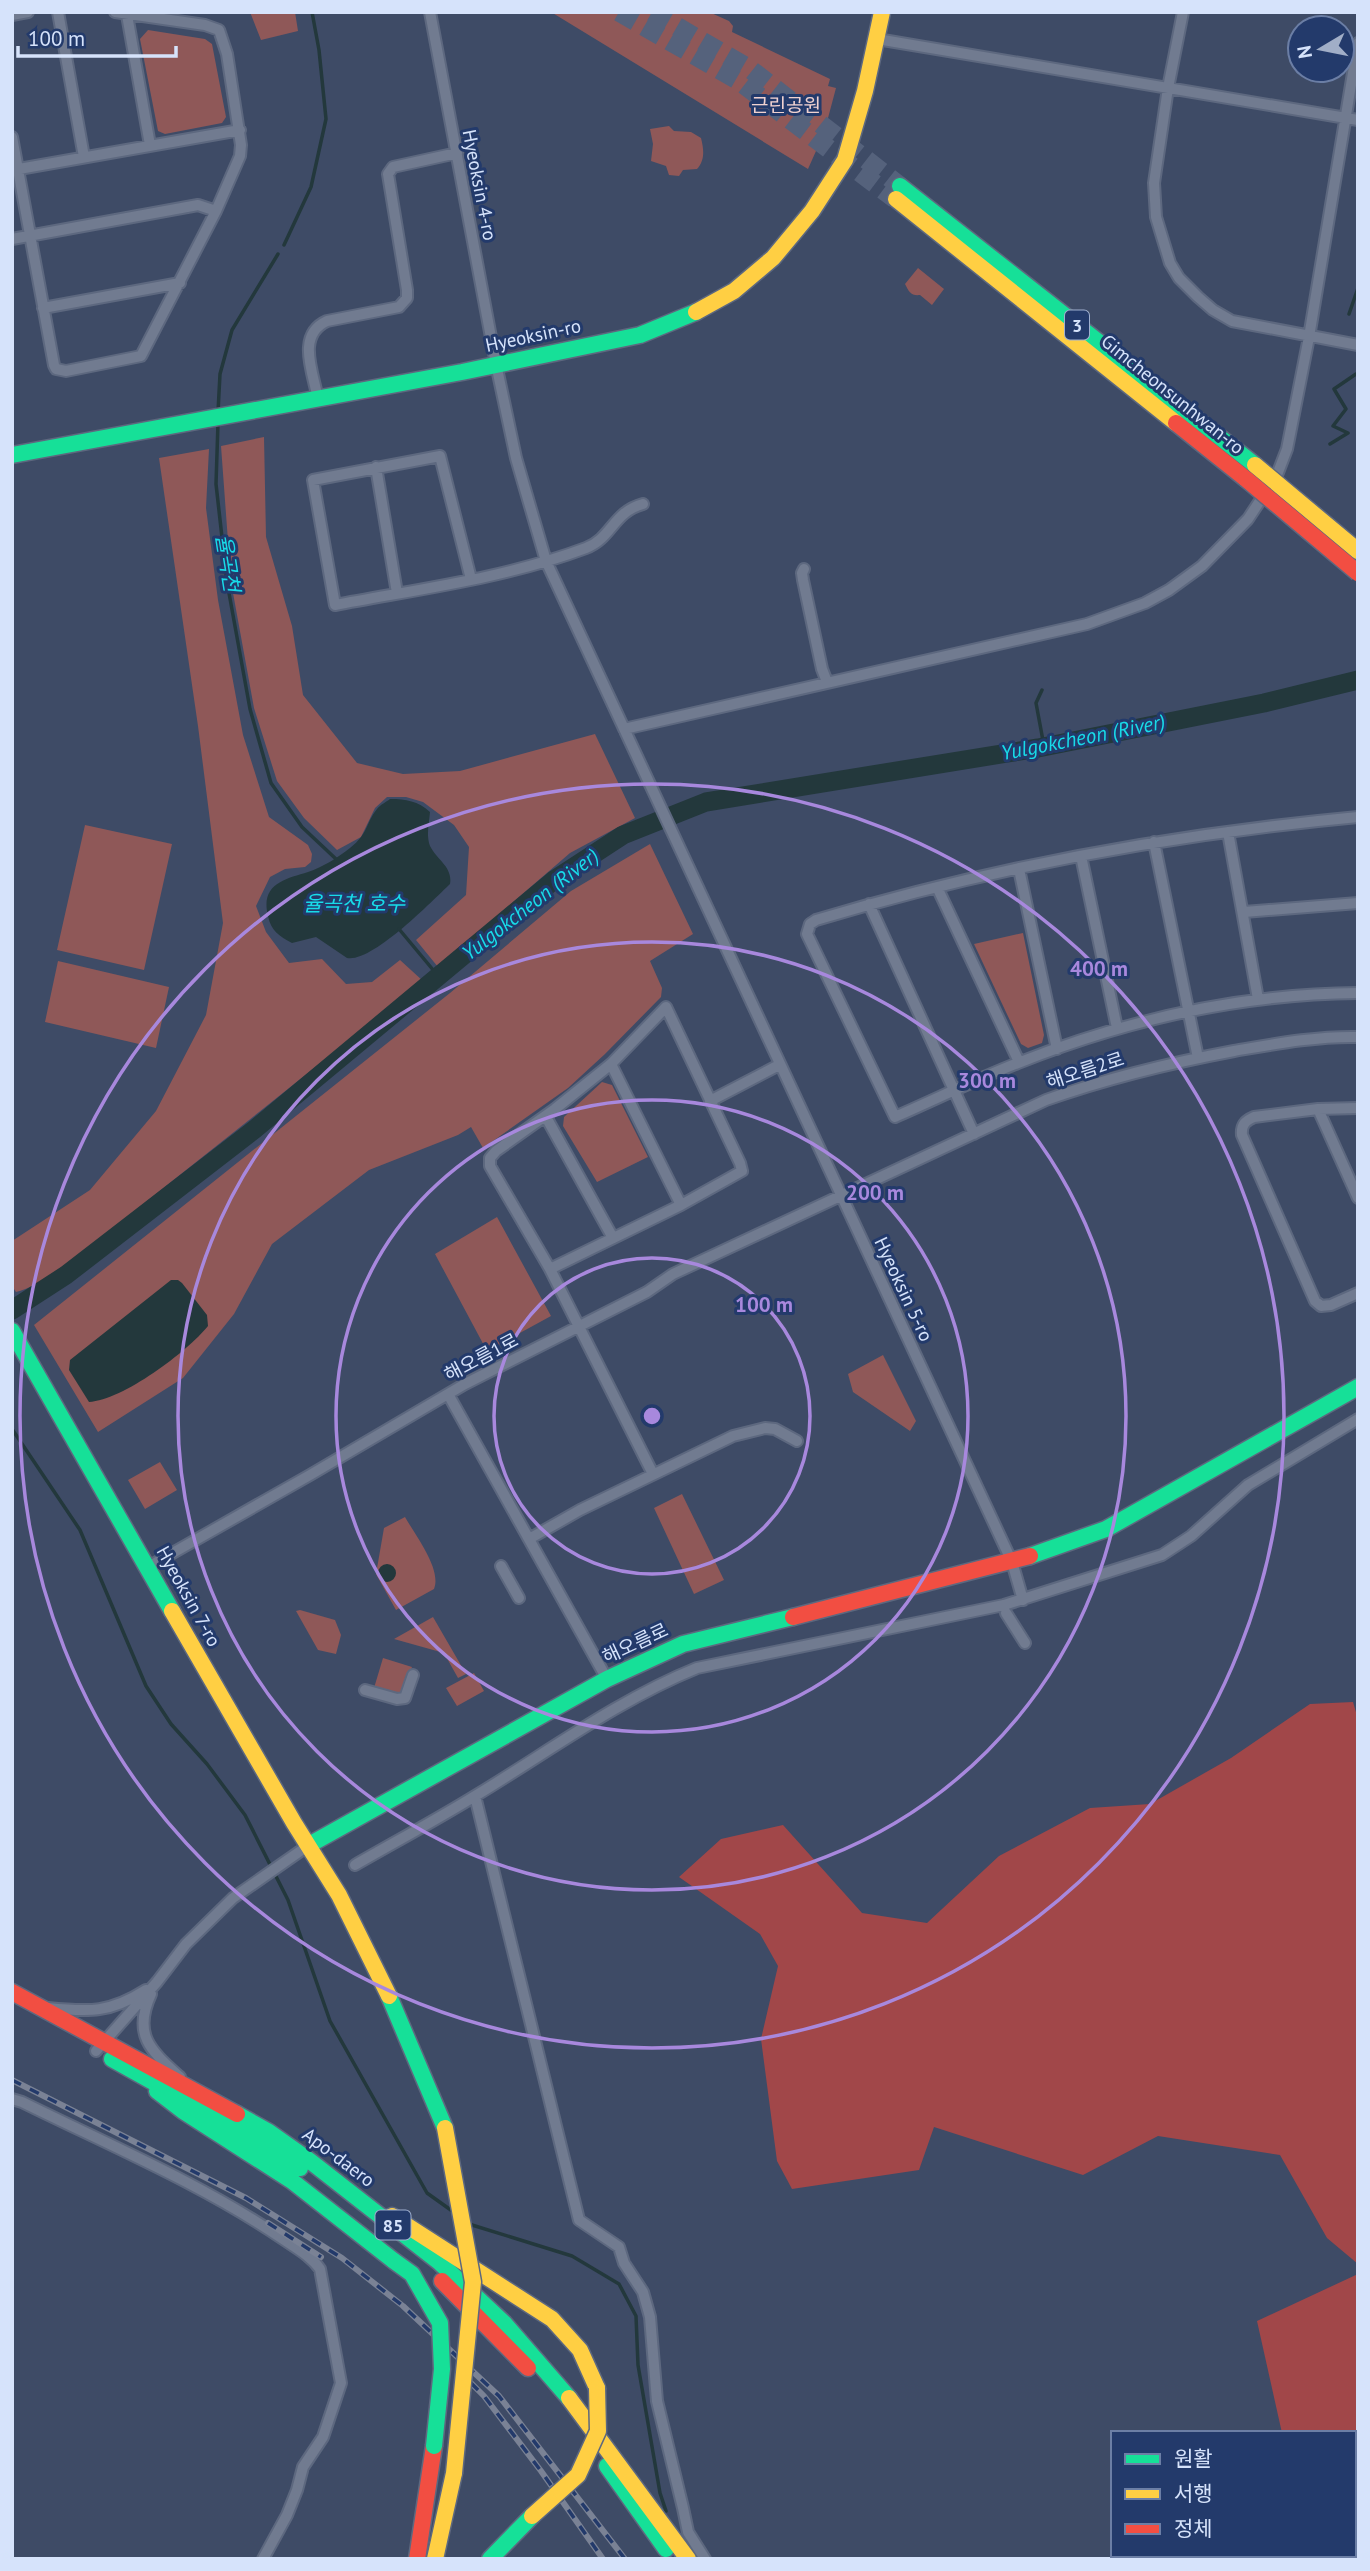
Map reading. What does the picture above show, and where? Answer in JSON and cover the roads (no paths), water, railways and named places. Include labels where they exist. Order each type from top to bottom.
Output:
[{"type":"main road","name":"Hyeoksin-ro","points":[[12,455],[201,422],[640,335],[689,316],[734,291],[763,266],[812,211],[845,160],[882,12]]},
{"type":"main road","name":"Gimcheonsunhwan-ro","points":[[897,192],[1250,472],[1358,551]]},
{"type":"main road","name":"Gimcheonsunhwan-ro","points":[[1250,472],[1358,573]]},
{"type":"main road","name":"Hyeoksin 7-ro","points":[[12,1331],[294,1824],[309,1845],[384,1984],[445,2128],[474,2282],[454,2473],[435,2559]]},
{"type":"main road","name":"해오름로","points":[[309,1845],[607,1679],[683,1644],[1012,1562],[1106,1529],[1358,1387]]},
{"type":"main road","name":"Apo-daero","points":[[12,1992],[39,2006],[131,2069],[287,2158],[408,2250],[451,2289],[533,2373],[580,2429],[673,2559]]},
{"type":"main road","name":"Apo-daero","points":[[12,2001],[193,2089],[269,2132],[439,2262],[504,2323],[584,2416],[688,2559]]},
{"type":"main road","points":[[131,2069],[183,2111],[292,2181],[412,2274],[440,2323],[442,2369],[434,2446],[417,2559]]},
{"type":"main road","points":[[310,2161],[552,2319],[573,2337],[585,2355],[597,2388],[598,2431],[578,2475],[532,2516],[490,2559]]},
{"type":"street","points":[[12,15],[28,12]]},
{"type":"street","points":[[58,12],[85,157]]},
{"type":"street","points":[[12,137],[54,365],[60,371],[71,371],[141,356],[216,211],[240,156],[240,130],[227,54],[219,30],[205,25],[115,12]]},
{"type":"street","name":"Hyeoksin 4-ro","points":[[430,12],[496,364],[516,458],[545,561]]},
{"type":"street","points":[[1183,12],[1154,183],[1156,217],[1162,244],[1170,263],[1179,278],[1198,297],[1232,321],[1358,345]]},
{"type":"street","points":[[127,15],[150,145]]},
{"type":"street","points":[[877,39],[1358,120]]},
{"type":"street","points":[[624,729],[1087,624],[1120,613],[1170,590],[1202,566],[1248,519],[1277,475],[1287,449],[1309,337],[1358,43]]},
{"type":"street","points":[[19,169],[240,130]]},
{"type":"street","points":[[318,399],[309,348],[309,337],[316,326],[327,321],[399,307],[407,299],[408,290],[388,174],[393,167],[457,153]]},
{"type":"street","points":[[12,239],[198,205],[216,211]]},
{"type":"street","points":[[43,308],[180,283]]},
{"type":"street","points":[[471,579],[440,456],[313,480],[335,605],[471,579],[545,561],[598,542],[625,511],[643,504]]},
{"type":"street","points":[[376,467],[397,593]]},
{"type":"street","name":"Hyeoksin 5-ro","points":[[545,561],[1012,1562],[1023,1600]]},
{"type":"street","points":[[804,569],[803,580],[827,682]]},
{"type":"street","points":[[1358,817],[1154,842],[1019,869],[869,904],[816,920],[810,924],[807,933],[895,1117],[1019,1062],[1117,1028],[1258,999],[1358,993]]},
{"type":"street","points":[[1228,832],[1258,999]]},
{"type":"street","points":[[1154,842],[1198,1058]]},
{"type":"street","points":[[1082,856],[1117,1028]]},
{"type":"street","points":[[1019,869],[1057,1049]]},
{"type":"street","points":[[937,887],[1019,1062]]},
{"type":"street","points":[[1244,912],[1358,903]]},
{"type":"street","points":[[869,904],[974,1133]]},
{"type":"street","points":[[550,1269],[681,1205],[742,1171],[666,1007],[611,1064],[490,1158],[490,1166],[550,1269],[653,1474]]},
{"type":"street","name":"해오름2로","points":[[841,1197],[974,1133],[1084,1086],[1198,1058],[1270,1045],[1358,1037]]},
{"type":"street","points":[[611,1064],[681,1205]]},
{"type":"street","points":[[710,1101],[779,1065]]},
{"type":"street","points":[[1358,1108],[1318,1109],[1254,1117],[1241,1127],[1242,1135],[1315,1301],[1321,1306],[1331,1305],[1358,1293]]},
{"type":"street","points":[[1318,1109],[1358,1198]]},
{"type":"street","points":[[546,1117],[614,1238]]},
{"type":"street","name":"해오름1로","points":[[148,1567],[448,1394],[647,1292],[673,1274],[841,1197]]},
{"type":"street","points":[[448,1394],[607,1679]]},
{"type":"street","points":[[355,1865],[475,1796],[564,1739],[676,1676],[697,1668],[991,1608],[1162,1555],[1191,1536],[1248,1485],[1358,1419]]},
{"type":"street","points":[[529,1539],[653,1474],[733,1436],[754,1429],[775,1429],[797,1441]]},
{"type":"street","points":[[501,1566],[519,1598]]},
{"type":"street","points":[[1006,1613],[1025,1643]]},
{"type":"street","points":[[365,1690],[397,1699],[405,1698],[413,1675]]},
{"type":"street","points":[[475,1796],[579,2220],[619,2247],[624,2263],[643,2292],[650,2317],[657,2401],[685,2524],[705,2559]]},
{"type":"street","points":[[100,2046],[157,1982],[186,1944],[233,1898],[309,1845]]},
{"type":"street","points":[[39,2006],[74,2011],[112,2007],[124,2004],[157,1982]]},
{"type":"street","points":[[157,1982],[142,2018],[146,2041],[158,2057],[193,2089]]},
{"type":"street","points":[[12,2099],[221,2202],[262,2225],[310,2258],[320,2269],[341,2383],[323,2437],[303,2467],[287,2515],[263,2559]]},
{"type":"water","name":"율곡천 호수","points":[[390,799],[412,801],[430,812],[430,846],[447,868],[450,884],[386,942],[358,957],[347,958],[316,937],[292,943],[279,935],[271,926],[266,905],[271,890],[283,881],[324,865],[350,848],[361,838],[377,809]]},
{"type":"water","points":[[171,1280],[182,1283],[207,1315],[208,1326],[185,1349],[136,1384],[119,1393],[89,1402],[69,1370],[70,1360]]},
{"type":"water","points":[[383,1564],[391,1564],[396,1573],[394,1580],[383,1582],[378,1577],[378,1569]]},
{"type":"waterway","name":"율곡천","points":[[284,245],[311,187],[326,119],[312,12]]},
{"type":"waterway","points":[[1358,233],[1358,252]]},
{"type":"waterway","name":"율곡천","points":[[218,412],[220,374],[232,330],[278,254]]},
{"type":"waterway","points":[[1349,314],[1358,288]]},
{"type":"waterway","points":[[1330,444],[1348,433],[1333,426],[1346,409],[1334,389],[1356,374]]},
{"type":"waterway","name":"율곡천","points":[[218,423],[216,484],[227,582],[250,709],[271,783],[302,827],[336,859]]},
{"type":"waterway","name":"Yulgokcheon (River)","points":[[12,1310],[66,1275],[255,1129],[554,880],[623,835],[706,802],[1038,748],[1264,703],[1358,680]]},
{"type":"waterway","points":[[1042,690],[1036,703],[1044,746]]},
{"type":"waterway","name":"율곡천","points":[[399,929],[439,977]]},
{"type":"waterway","points":[[12,1429],[80,1530],[146,1686],[171,1724],[207,1764],[245,1815],[288,1900],[330,2021],[427,2193],[455,2213]]},
{"type":"waterway","points":[[467,2221],[472,2225],[572,2256],[619,2284],[636,2316],[638,2365],[660,2493],[666,2511]]},
{"type":"tunnel","points":[[619,12],[739,81],[895,199]]},
{"type":"tunnel","points":[[652,12],[750,69],[900,186]]},
{"type":"railway","points":[[12,2080],[246,2198],[342,2258],[403,2306],[499,2396],[625,2559]]},
{"type":"railway","points":[[268,2223],[321,2257]]},
{"type":"railway","points":[[471,2383],[541,2471],[603,2559]]},
{"type":"park label","name":"근린공원","points":[[786,105]]}]
